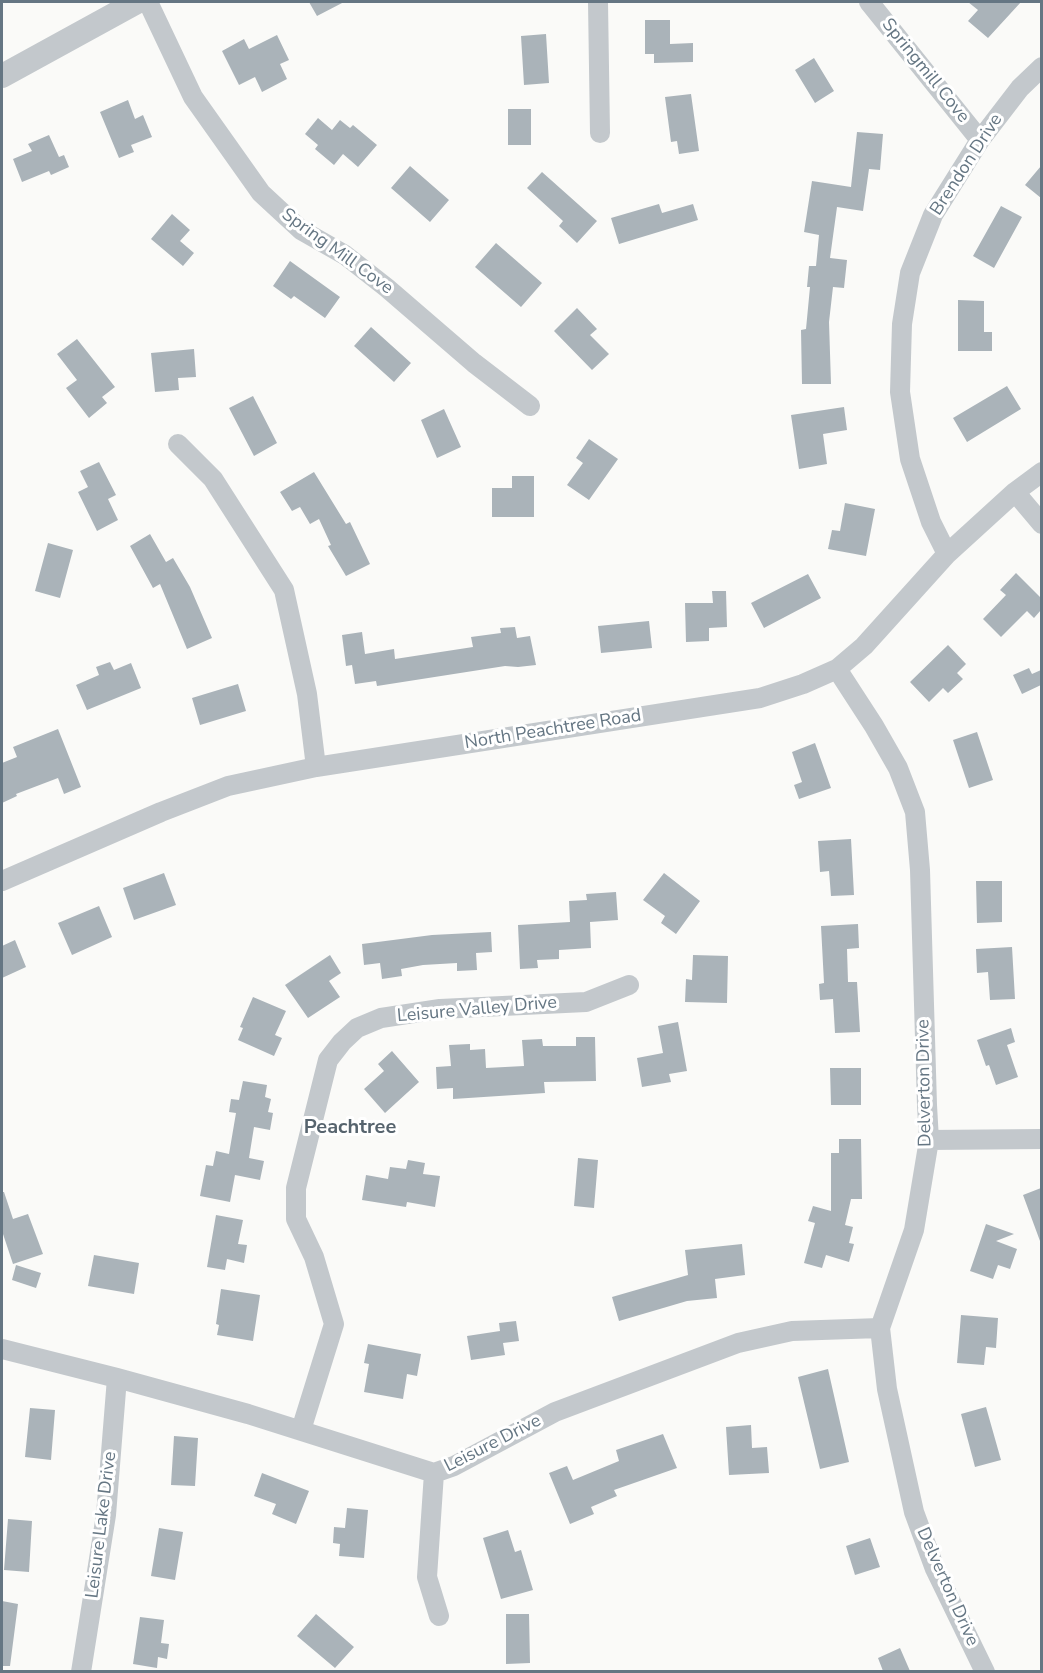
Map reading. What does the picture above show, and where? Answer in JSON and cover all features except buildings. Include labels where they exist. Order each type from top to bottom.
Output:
[{"type":"street","points":[[2,76],[137,2]]},
{"type":"street","name":"Spring Mill Cove","points":[[148,2],[193,97],[261,193],[301,230],[345,255],[474,363],[530,405]]},
{"type":"street","points":[[598,2],[600,134]]},
{"type":"street","name":"Springmill Cove","points":[[869,2],[980,140]]},
{"type":"street","name":"Brendon Drive","points":[[947,554],[931,522],[910,459],[900,392],[902,324],[910,273],[933,215],[980,140],[1020,88],[1041,66]]},
{"type":"street","points":[[178,444],[213,479],[284,590],[307,694],[316,766]]},
{"type":"street","name":"North Peachtree Road","points":[[2,881],[161,812],[228,786],[316,766],[760,698],[803,684],[837,669],[864,646],[947,554],[1041,472]]},
{"type":"street","points":[[1016,492],[1041,524]]},
{"type":"street","name":"Delverton Drive","points":[[837,669],[898,768],[915,812],[920,870],[929,1140],[914,1230],[880,1328],[887,1389],[914,1512],[935,1569],[985,1671]]},
{"type":"street","name":"Leisure Valley Drive","points":[[301,1430],[334,1324],[314,1257],[296,1219],[296,1188],[328,1060],[342,1041],[357,1028],[381,1018],[440,1010],[586,1002],[629,985]]},
{"type":"street","points":[[929,1140],[1041,1139]]},
{"type":"street","name":"Leisure Drive","points":[[2,1349],[117,1378],[301,1430],[434,1473],[454,1466],[555,1412],[738,1343],[792,1331],[880,1328]]},
{"type":"street","name":"Leisure Lake Drive","points":[[81,1671],[106,1515],[117,1378]]},
{"type":"street","points":[[434,1473],[427,1577],[439,1616]]},
{"type":"district","name":"Peachtree","points":[[350,1128]]}]
